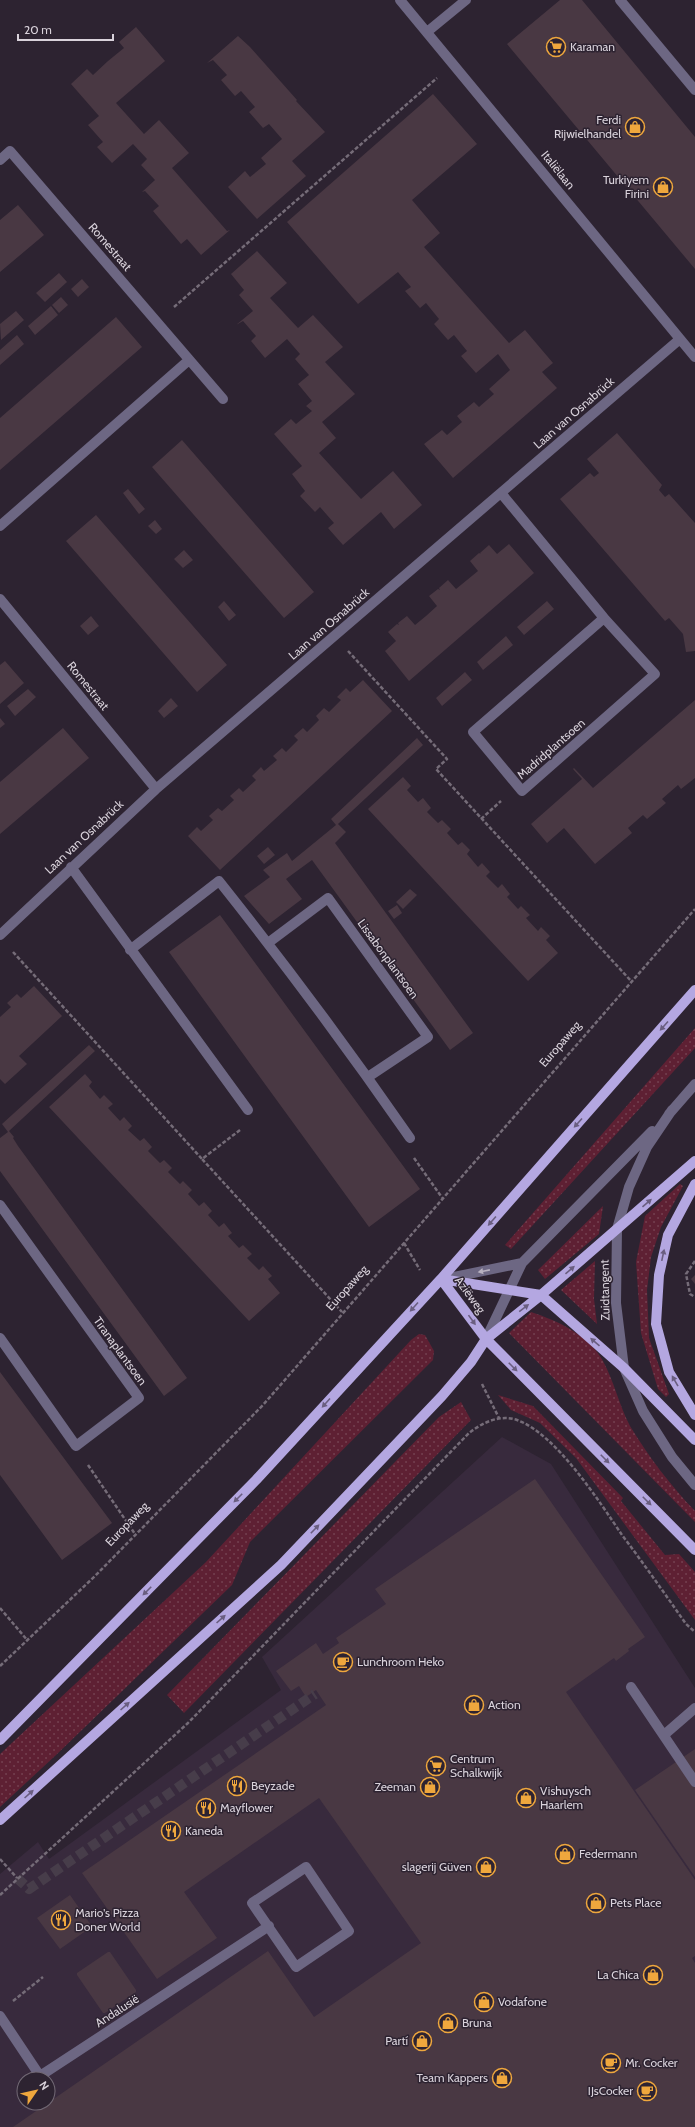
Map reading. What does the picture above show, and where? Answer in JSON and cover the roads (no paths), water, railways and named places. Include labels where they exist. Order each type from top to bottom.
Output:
[{"type":"main road","points":[[0,1740],[256,1480],[441,1279],[695,990]]},
{"type":"main road","points":[[0,1820],[281,1564],[442,1396],[471,1362],[486,1339],[541,1295],[695,1161]]},
{"type":"main road","points":[[695,1184],[668,1235],[659,1275],[656,1324],[669,1372],[695,1415]]},
{"type":"main road","name":"Aziëweg","points":[[441,1279],[541,1295]]},
{"type":"main road","name":"Aziëweg","points":[[441,1279],[486,1339],[695,1550]]},
{"type":"main road","points":[[541,1295],[624,1368],[695,1440]]},
{"type":"street","name":"Italiëlaan","points":[[400,0],[695,357]]},
{"type":"street","points":[[427,32],[466,0]]},
{"type":"street","points":[[620,0],[695,90]]},
{"type":"street","name":"Romestraat","points":[[0,160],[10,151],[223,399]]},
{"type":"street","name":"Laan van Osnabrück","points":[[0,935],[156,789],[680,338]]},
{"type":"street","points":[[0,526],[190,360]]},
{"type":"street","name":"Madridplantsoen","points":[[501,493],[604,618],[656,674],[522,792],[473,732],[604,618]]},
{"type":"street","name":"Romestraat","points":[[0,599],[156,789]]},
{"type":"street","points":[[71,867],[248,1110]]},
{"type":"street","points":[[130,950],[218,881],[268,943],[368,1077],[410,1138]]},
{"type":"street","name":"Lissabonplantsoen","points":[[268,943],[328,898],[428,1037],[368,1077]]},
{"type":"street","name":"Zuidtangent","points":[[486,1339],[522,1263],[672,1110],[695,1084]]},
{"type":"street","name":"Zuidtangent","points":[[672,1110],[647,1147],[629,1187],[617,1229],[616,1303],[624,1368],[643,1411],[672,1457],[695,1485]]},
{"type":"street","name":"Tiranaplantsoen","points":[[0,1205],[139,1398],[76,1446],[0,1338]]},
{"type":"street","points":[[441,1279],[522,1263]]},
{"type":"street","points":[[631,1687],[695,1782]]},
{"type":"street","points":[[664,1735],[695,1708]]},
{"type":"street","points":[[306,1867],[349,1931],[296,1967],[269,1926],[252,1903],[306,1867]]},
{"type":"street","name":"Andalusië","points":[[0,2016],[40,2076],[269,1926]]},
{"type":"tunnel","points":[[17,1878],[29,1889],[315,1694]]},
{"type":"place","name":"Karaman","points":[[556,47]]},
{"type":"place","name":"Ferdi Rijwielhandel","points":[[635,127]]},
{"type":"place","name":"Turkiyem Firini","points":[[663,187]]},
{"type":"place","name":"Lunchroom Heko","points":[[343,1662]]},
{"type":"place","name":"Action","points":[[474,1705]]},
{"type":"place","name":"Centrum Schalkwijk","points":[[436,1766]]},
{"type":"place","name":"Beyzade","points":[[237,1786]]},
{"type":"place","name":"Zeeman","points":[[430,1787]]},
{"type":"place","name":"Vishuysch Haarlem","points":[[526,1798]]},
{"type":"place","name":"Mayflower","points":[[206,1808]]},
{"type":"place","name":"Kaneda","points":[[171,1831]]},
{"type":"place","name":"Federmann","points":[[565,1854]]},
{"type":"place","name":"slagerij Güven","points":[[486,1867]]},
{"type":"place","name":"Pets Place","points":[[596,1903]]},
{"type":"place","name":"Mario's Pizza Doner World","points":[[61,1920]]},
{"type":"place","name":"La Chica","points":[[653,1975]]},
{"type":"place","name":"Vodafone","points":[[484,2002]]},
{"type":"place","name":"Bruna","points":[[448,2023]]},
{"type":"place","name":"Partí","points":[[422,2041]]},
{"type":"place","name":"Mr. Cocker","points":[[611,2063]]},
{"type":"place","name":"Team Kappers","points":[[502,2078]]},
{"type":"place","name":"IJsCocker","points":[[647,2091]]}]
